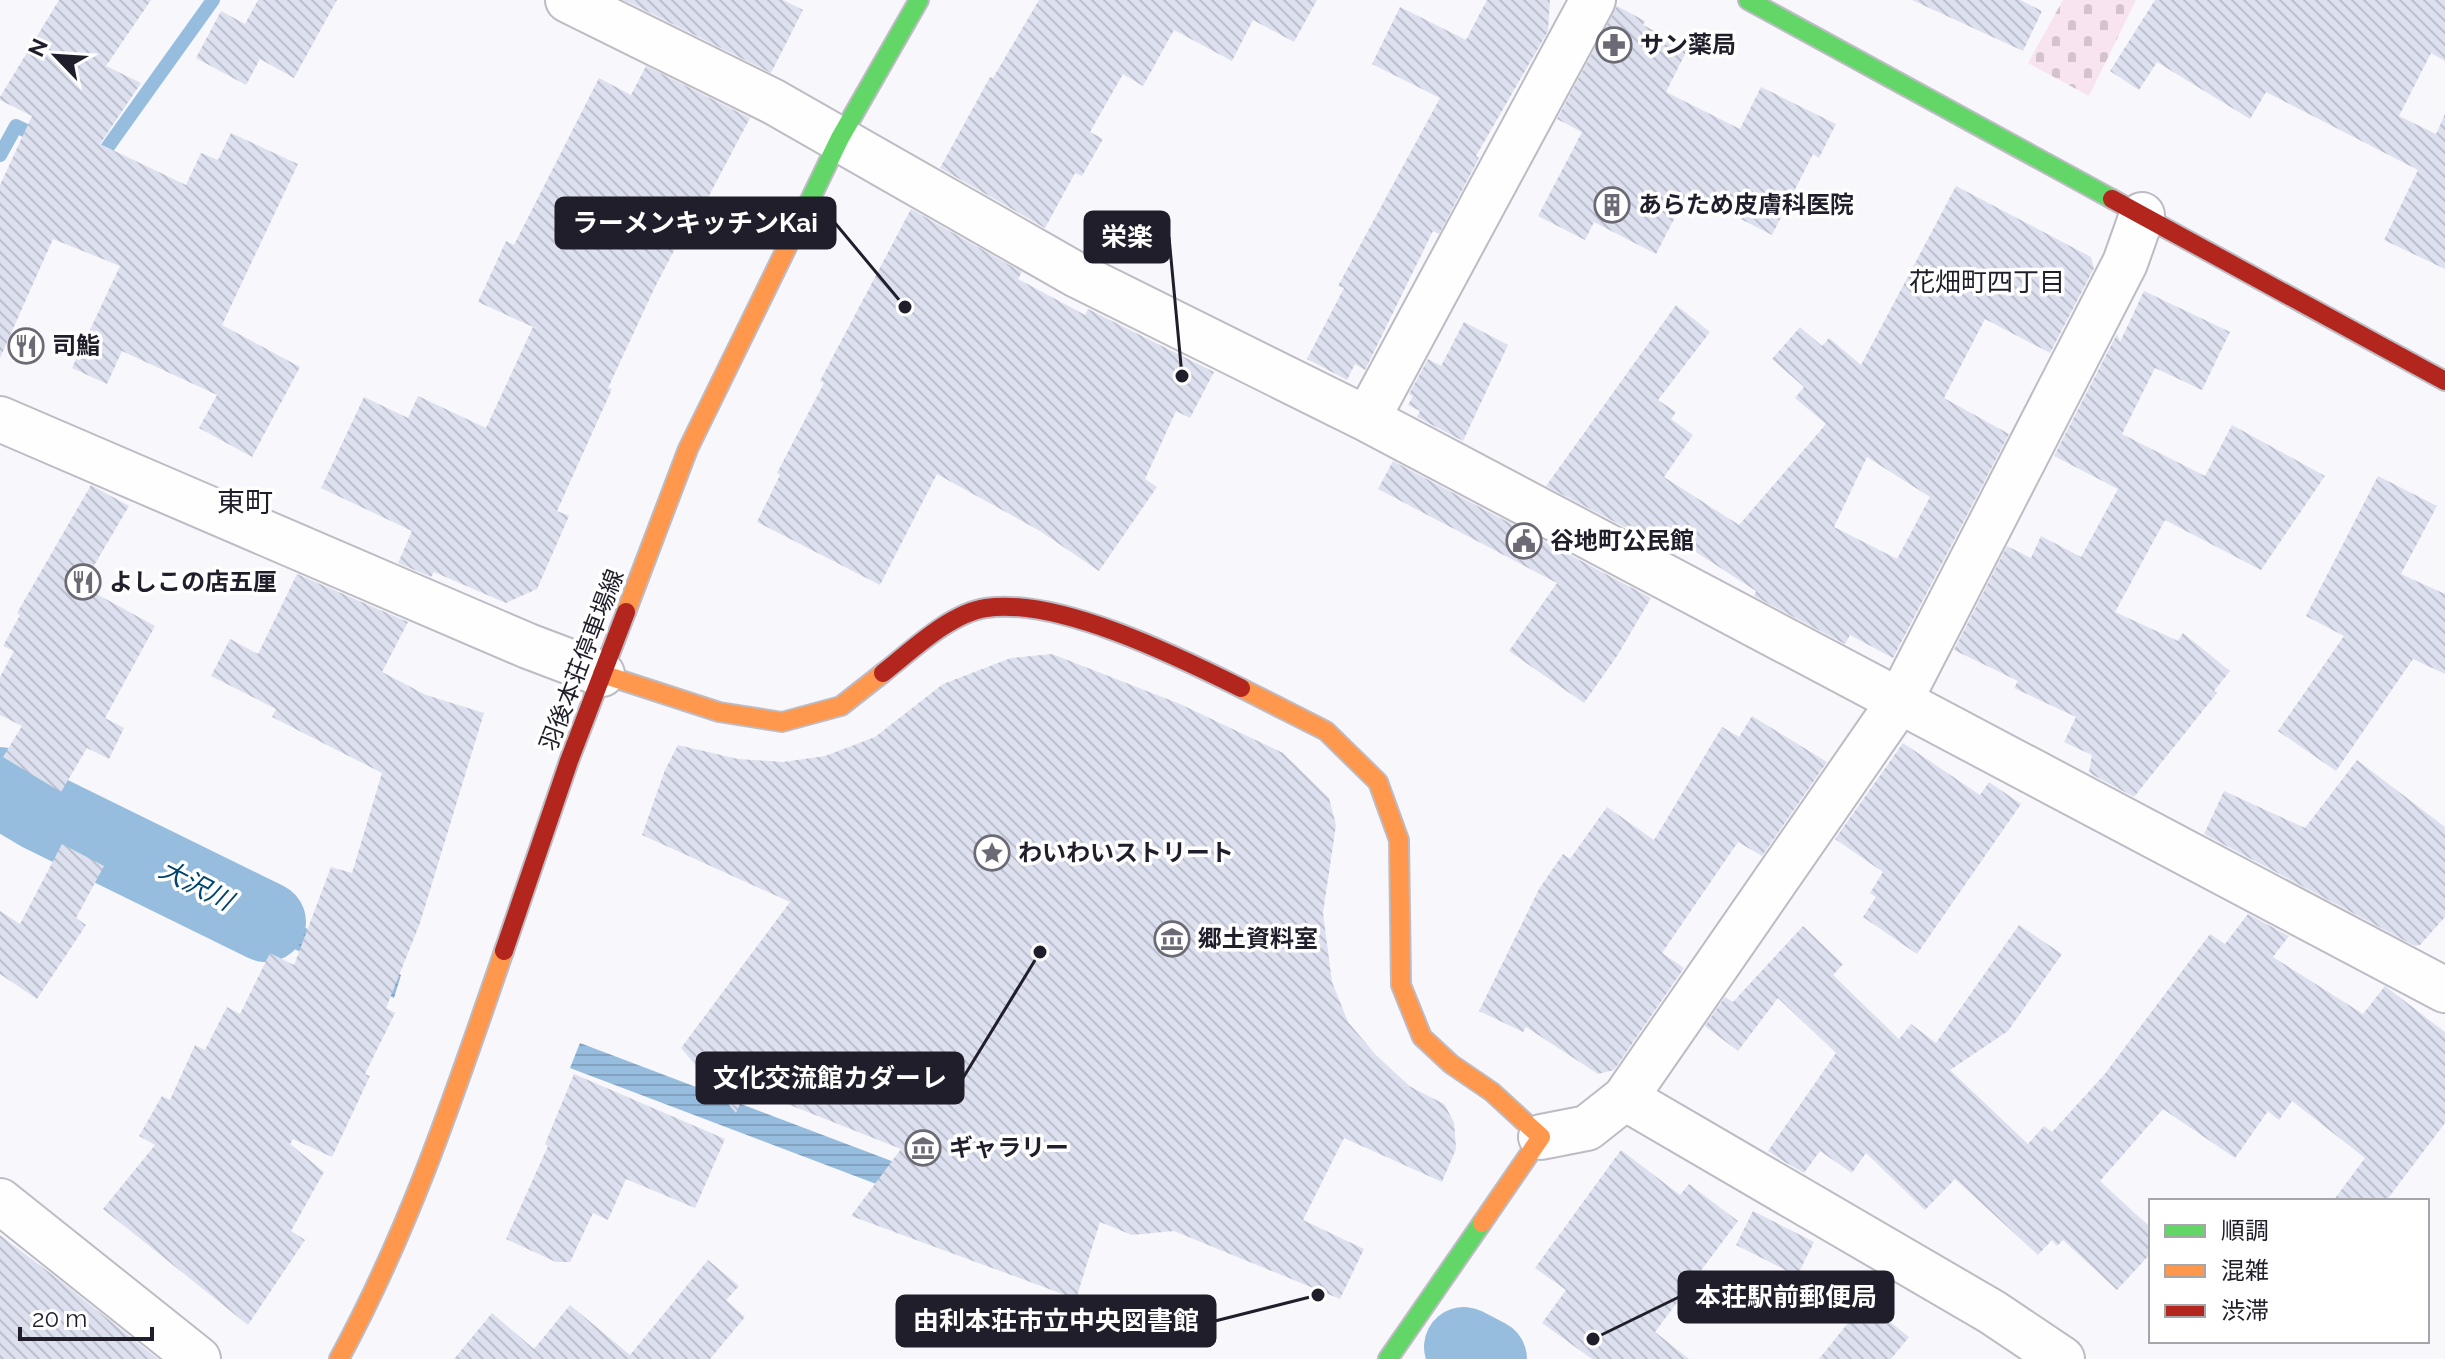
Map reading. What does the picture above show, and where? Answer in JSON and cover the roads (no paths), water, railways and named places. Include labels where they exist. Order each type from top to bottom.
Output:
[{"type":"street","points":[[568,0],[840,138],[1075,274],[1367,419],[1899,702],[2440,978]]},
{"type":"street","name":"羽後本荘停車場線","points":[[339,1359],[366,1310],[429,1168],[602,674],[688,449],[840,138],[919,0]]},
{"type":"street","points":[[1367,419],[1593,0]]},
{"type":"street","points":[[1748,0],[2445,381]]},
{"type":"street","points":[[1388,1359],[1541,1137],[1587,1128],[1625,1098],[1899,702],[2125,263],[2142,215]]},
{"type":"street","points":[[0,419],[528,646],[719,712],[782,722],[841,706],[939,629],[984,608],[1040,609],[1093,624],[1223,679],[1326,731],[1378,782],[1399,840],[1401,985],[1422,1037],[1451,1064],[1492,1092],[1541,1137]]},
{"type":"street","points":[[1625,1098],[1992,1312],[2062,1359]]},
{"type":"street","points":[[0,1201],[198,1359]]},
{"type":"water","points":[[0,774],[48,804],[143,850],[133,872],[20,815],[0,801]]},
{"type":"water","points":[[172,862],[401,975],[394,998],[162,884]]},
{"type":"water","points":[[580,1043],[918,1171],[908,1196],[570,1068]]},
{"type":"waterway","points":[[97,162],[213,0]]},
{"type":"waterway","points":[[0,155],[16,126],[43,139]]},
{"type":"waterway","name":"大沢川","points":[[0,787],[40,811],[266,922]]},
{"type":"waterway","name":"大沢川","points":[[1464,1347],[1487,1359]]},
{"type":"place","name":"サン薬局","points":[[1614,45]]},
{"type":"place","name":"あらため皮膚科医院","points":[[1612,205]]},
{"type":"place","name":"ラーメンキッチンKai","points":[[905,307]]},
{"type":"place","name":"司鮨","points":[[26,346]]},
{"type":"place","name":"栄楽","points":[[1182,376]]},
{"type":"place","name":"谷地町公民館","points":[[1524,541]]},
{"type":"place","name":"よしこの店五厘","points":[[83,582]]},
{"type":"place","name":"わいわいストリート","points":[[992,853]]},
{"type":"place","name":"郷土資料室","points":[[1172,939]]},
{"type":"place","name":"文化交流館カダーレ","points":[[1040,952]]},
{"type":"place","name":"ギャラリー","points":[[923,1148]]},
{"type":"place","name":"由利本荘市立中央図書館","points":[[1318,1295]]},
{"type":"place","name":"本荘駅前郵便局","points":[[1593,1339]]},
{"type":"district","name":"花畑町四丁目","points":[[1987,282]]},
{"type":"district","name":"東町","points":[[245,502]]}]
